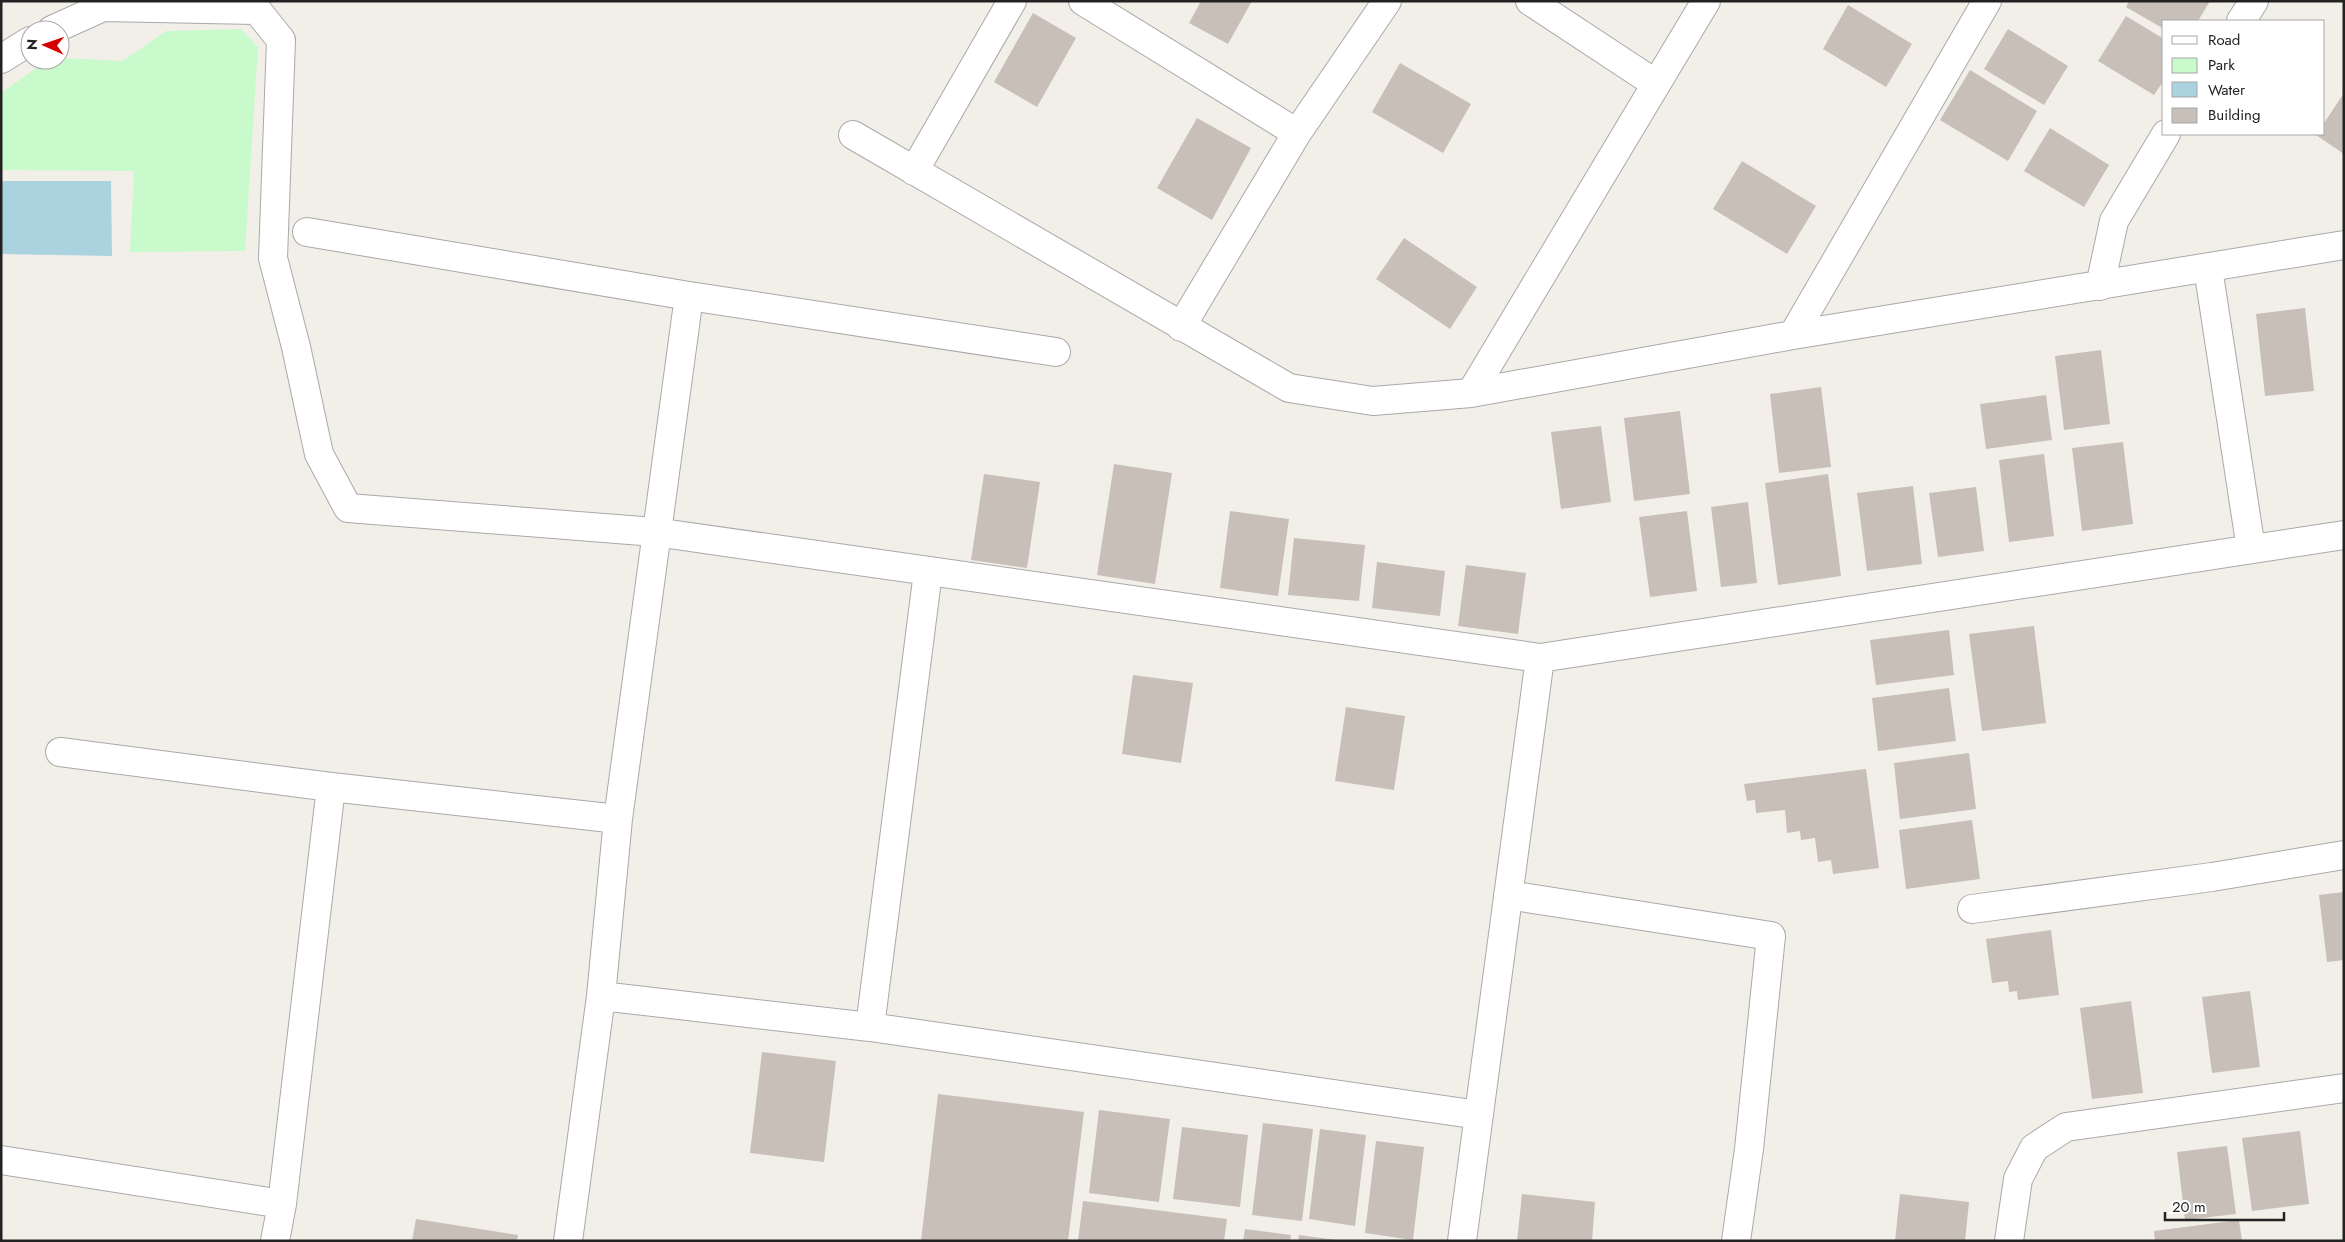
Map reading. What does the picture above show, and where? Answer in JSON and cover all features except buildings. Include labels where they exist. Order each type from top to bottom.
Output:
[{"type":"street","points":[[914,171],[1012,1]]},
{"type":"street","points":[[1083,1],[1297,133]]},
{"type":"street","points":[[1181,327],[1297,133],[1387,1]]},
{"type":"street","points":[[1530,1],[1656,84]]},
{"type":"street","points":[[1471,393],[1706,1]]},
{"type":"street","points":[[1794,335],[1987,1]]},
{"type":"street","points":[[2242,20],[2254,1]]},
{"type":"street","points":[[70,22],[104,7],[257,5],[280,40],[273,258],[296,347],[319,454],[348,508],[655,532],[1540,658],[2344,535]]},
{"type":"street","points":[[1,59],[20,47]]},
{"type":"street","points":[[853,135],[1289,388],[1373,401],[1471,393],[1794,335],[2344,245]]},
{"type":"street","points":[[2100,286],[2114,221],[2165,135]]},
{"type":"street","points":[[307,232],[689,296],[1056,352]]},
{"type":"street","points":[[2208,268],[2251,549]]},
{"type":"street","points":[[568,1241],[601,996],[618,819],[655,532],[689,296]]},
{"type":"street","points":[[870,1028],[928,572]]},
{"type":"street","points":[[1462,1241],[1540,658]]},
{"type":"street","points":[[60,752],[331,787],[618,819]]},
{"type":"street","points":[[275,1241],[282,1204],[331,787]]},
{"type":"street","points":[[1972,909],[2212,877],[2344,855]]},
{"type":"street","points":[[1508,894],[1771,936],[1749,1149],[1736,1241]]},
{"type":"street","points":[[601,996],[870,1028],[1479,1115]]},
{"type":"street","points":[[2009,1241],[2018,1179],[2034,1148],[2066,1127],[2344,1088]]},
{"type":"street","points":[[1,1160],[282,1204]]},
{"type":"green space","points":[[241,29],[258,47],[245,251],[130,252],[134,171],[1,170],[1,93],[34,70],[70,70],[70,58],[123,61],[166,31]]},
{"type":"water","points":[[1,181],[111,181],[112,256],[1,254]]}]
